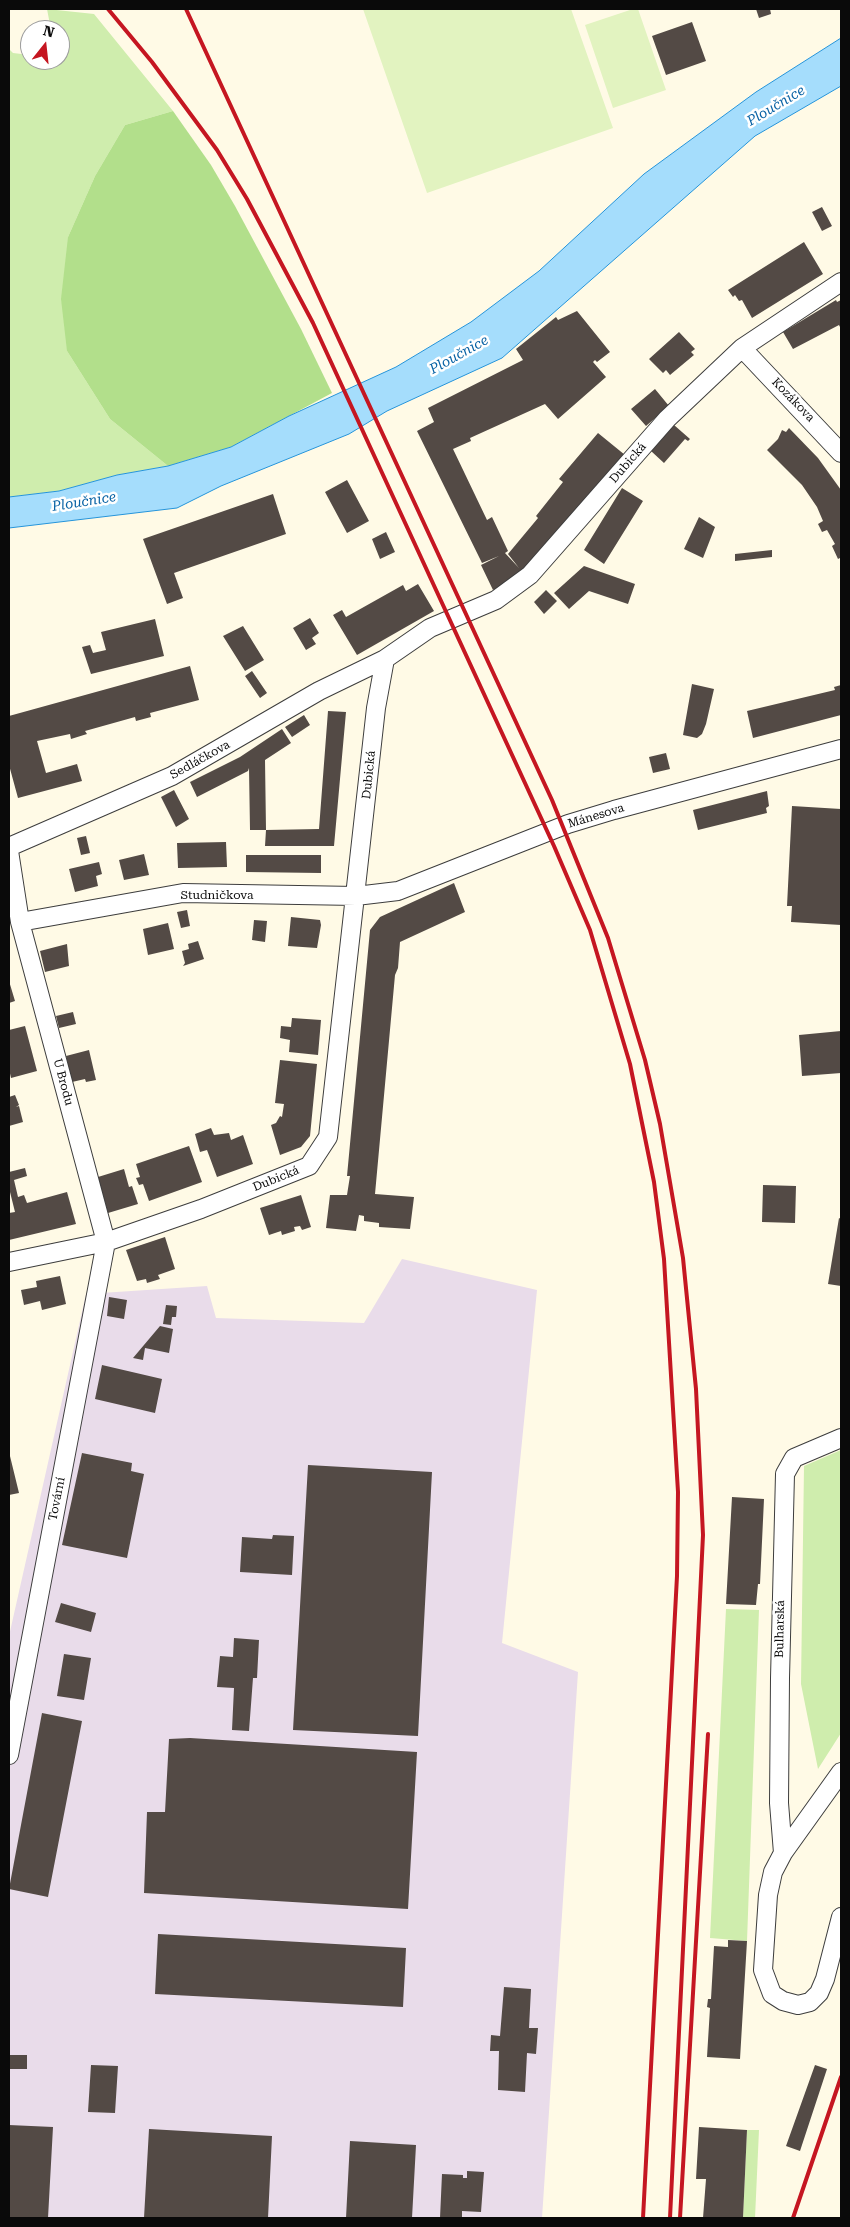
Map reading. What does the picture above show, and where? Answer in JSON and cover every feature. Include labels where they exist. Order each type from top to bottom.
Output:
[{"type":"street","name":"Dubická","points":[[9,1262],[106,1242],[201,1209],[310,1166],[328,1137],[376,708],[385,659],[430,628],[496,600],[530,574],[666,420],[742,348],[841,282]]},
{"type":"street","name":"Kozákova","points":[[742,348],[841,453]]},
{"type":"street","name":"Sedláčkova","points":[[9,847],[172,776],[319,691],[385,659]]},
{"type":"street","name":"Mánesova","points":[[356,896],[398,891],[568,824],[614,810],[841,749]]},
{"type":"street","points":[[9,851],[20,922]]},
{"type":"street","name":"Studničkova","points":[[20,922],[183,893],[356,896]]},
{"type":"street","name":"U Brodu","points":[[20,922],[106,1242]]},
{"type":"street","name":"Tovární","points":[[9,1755],[106,1242]]},
{"type":"street","name":"Bulharská","points":[[783,1853],[779,1804],[785,1474],[794,1458],[841,1438]]},
{"type":"street","points":[[841,1772],[783,1853],[773,1872],[768,1895],[763,1970],[772,1994],[784,2001],[798,2005],[810,2002],[819,1993],[825,1979],[841,1917]]},
{"type":"shaded area","points":[[402,1259],[537,1290],[502,1643],[578,1672],[542,2218],[9,2218],[9,1636],[86,1294],[207,1286],[216,1318],[364,1323]]},
{"type":"green space","points":[[47,9],[94,14],[173,111],[125,125],[95,176],[68,237],[67,351],[110,419],[168,466],[117,475],[59,491],[9,497],[9,49],[13,53],[20,54],[20,70],[70,70],[70,20],[49,20]]},
{"type":"green space","points":[[363,9],[571,9],[613,128],[427,193]]},
{"type":"green space","points":[[638,9],[666,90],[613,108],[585,25]]},
{"type":"green space","points":[[173,111],[211,165],[235,206],[301,329],[332,393],[231,447],[168,466],[110,419],[67,351],[61,299],[68,237],[95,176],[125,125]]},
{"type":"green space","points":[[841,1450],[841,1733],[818,1769],[801,1684],[804,1466]]},
{"type":"green space","points":[[726,1609],[759,1610],[747,1941],[710,1938]]},
{"type":"green space","points":[[747,2130],[759,2130],[755,2218],[743,2218]]},
{"type":"water","name":"Ploučnice","points":[[841,38],[841,86],[755,136],[502,358],[387,411],[349,434],[221,486],[177,508],[9,528],[9,497],[59,491],[117,475],[168,466],[231,447],[289,416],[396,367],[471,322],[539,271],[644,174],[756,92]]},
{"type":"building","points":[[756,9],[770,9],[771,14],[759,18]]},
{"type":"building","points":[[692,22],[706,61],[666,75],[652,36]]},
{"type":"building","points":[[822,207],[832,226],[822,231],[812,212]]},
{"type":"building","points":[[804,242],[823,274],[752,318],[742,300],[739,301],[735,295],[733,297],[728,290]]},
{"type":"building","points":[[836,300],[837,302],[841,300],[841,329],[839,325],[793,349],[783,332]]},
{"type":"building","points":[[577,311],[610,352],[597,362],[595,360],[593,362],[606,377],[558,419],[545,404],[470,438],[471,441],[453,449],[487,520],[492,517],[508,551],[505,553],[519,568],[508,554],[538,518],[536,516],[563,482],[559,479],[598,433],[625,455],[525,575],[493,590],[481,565],[499,556],[482,563],[417,431],[434,422],[428,408],[523,360],[516,349],[556,317],[558,320]]},
{"type":"building","points":[[679,332],[695,349],[691,352],[694,355],[670,375],[666,370],[663,373],[649,359]]},
{"type":"building","points":[[655,389],[669,406],[646,426],[631,409]]},
{"type":"building","points":[[674,425],[690,439],[688,441],[685,439],[664,463],[651,451]]},
{"type":"building","points":[[789,428],[818,458],[841,490],[841,562],[832,546],[835,544],[827,530],[822,532],[818,524],[823,521],[817,507],[802,485],[767,450],[778,439],[782,430],[786,432]]},
{"type":"building","points":[[347,480],[369,521],[347,533],[325,492]]},
{"type":"building","points":[[622,488],[643,501],[604,564],[584,550]]},
{"type":"building","points":[[273,494],[286,534],[174,573],[183,598],[167,604],[143,539]]},
{"type":"building","points":[[699,517],[715,527],[703,558],[684,549]]},
{"type":"building","points":[[386,532],[395,552],[380,559],[372,539]]},
{"type":"building","points":[[772,550],[772,557],[735,561],[735,554]]},
{"type":"building","points":[[584,566],[635,584],[628,604],[589,591],[569,609],[554,593]]},
{"type":"building","points":[[418,584],[434,611],[357,655],[333,615],[342,610],[346,617],[403,585],[406,591]]},
{"type":"building","points":[[546,590],[557,601],[544,614],[534,602]]},
{"type":"building","points":[[310,618],[319,633],[312,638],[316,644],[306,650],[293,628]]},
{"type":"building","points":[[155,619],[164,656],[91,674],[82,647],[90,645],[93,653],[106,650],[101,632]]},
{"type":"building","points":[[243,626],[264,660],[245,671],[223,636]]},
{"type":"building","points":[[190,666],[199,700],[150,713],[151,717],[136,721],[135,717],[85,731],[87,734],[71,739],[70,734],[37,741],[46,773],[77,764],[82,781],[18,798],[9,765],[9,716]]},
{"type":"building","points":[[252,671],[267,693],[260,698],[245,676]]},
{"type":"building","points":[[692,684],[714,689],[706,724],[702,734],[697,738],[683,735]]},
{"type":"building","points":[[841,685],[841,715],[753,738],[747,711],[835,690],[834,687]]},
{"type":"building","points":[[328,711],[346,712],[334,846],[265,846],[266,830],[319,829]]},
{"type":"building","points":[[304,715],[310,725],[292,737],[285,727]]},
{"type":"building","points":[[282,729],[291,743],[265,760],[266,830],[250,830],[249,768],[248,771],[197,797],[190,782],[240,757]]},
{"type":"building","points":[[666,753],[670,769],[653,773],[649,757]]},
{"type":"building","points":[[174,790],[189,819],[176,827],[161,797]]},
{"type":"building","points":[[767,791],[769,806],[766,808],[767,813],[698,830],[693,810]]},
{"type":"building","points":[[792,806],[841,809],[841,925],[791,922],[792,906],[787,906]]},
{"type":"building","points":[[86,836],[90,853],[81,855],[77,838]]},
{"type":"building","points":[[226,842],[227,867],[178,868],[177,843]]},
{"type":"building","points":[[144,854],[149,875],[124,880],[119,860]]},
{"type":"building","points":[[246,855],[321,855],[321,873],[246,872]]},
{"type":"building","points":[[99,862],[102,874],[96,876],[98,886],[75,892],[69,869]]},
{"type":"building","points":[[454,883],[465,912],[400,942],[398,968],[395,975],[375,1194],[414,1197],[410,1229],[379,1227],[379,1223],[364,1221],[364,1216],[359,1215],[356,1231],[326,1228],[330,1195],[347,1195],[350,1176],[347,1176],[370,930],[380,917]]},
{"type":"building","points":[[187,910],[190,926],[181,928],[177,912]]},
{"type":"building","points":[[291,917],[320,920],[321,925],[317,948],[288,946]]},
{"type":"building","points":[[254,920],[267,921],[265,942],[252,940]]},
{"type":"building","points":[[168,923],[174,949],[148,955],[143,929]]},
{"type":"building","points":[[198,941],[204,959],[183,966],[185,963],[182,951],[189,949],[188,944]]},
{"type":"building","points":[[67,944],[69,966],[45,972],[40,951]]},
{"type":"building","points":[[9,981],[15,1001],[9,1003]]},
{"type":"building","points":[[73,1012],[76,1024],[59,1028],[56,1016]]},
{"type":"building","points":[[292,1018],[321,1020],[318,1055],[289,1052],[290,1040],[280,1038],[281,1026],[291,1027]]},
{"type":"building","points":[[25,1026],[37,1071],[11,1078],[9,1069],[9,1030]]},
{"type":"building","points":[[841,1031],[841,1073],[802,1076],[799,1035]]},
{"type":"building","points":[[89,1050],[96,1080],[86,1082],[85,1079],[72,1082],[66,1056]]},
{"type":"building","points":[[280,1060],[317,1064],[310,1136],[301,1147],[280,1155],[271,1125],[276,1123],[280,1116],[282,1117],[284,1104],[275,1103]]},
{"type":"building","points":[[15,1095],[19,1105],[16,1107],[19,1106],[23,1122],[9,1126],[9,1097]]},
{"type":"building","points":[[211,1128],[214,1135],[229,1133],[231,1140],[243,1135],[253,1164],[217,1177],[207,1150],[200,1152],[195,1134]]},
{"type":"building","points":[[189,1146],[202,1182],[149,1201],[143,1184],[139,1185],[136,1178],[140,1177],[136,1164]]},
{"type":"building","points":[[25,1168],[27,1176],[14,1180],[18,1197],[24,1195],[27,1203],[67,1192],[76,1224],[9,1240],[9,1213],[15,1212],[9,1188],[9,1172]]},
{"type":"building","points":[[124,1169],[129,1187],[132,1186],[138,1204],[108,1213],[98,1177]]},
{"type":"building","points":[[763,1185],[796,1186],[795,1223],[762,1222]]},
{"type":"building","points":[[301,1195],[311,1227],[302,1230],[300,1226],[294,1227],[295,1231],[282,1235],[281,1231],[269,1235],[260,1208]]},
{"type":"building","points":[[839,1218],[841,1219],[841,1286],[828,1284]]},
{"type":"building","points":[[165,1237],[175,1269],[158,1275],[160,1279],[147,1283],[146,1279],[137,1281],[126,1250]]},
{"type":"building","points":[[60,1276],[66,1304],[42,1310],[40,1301],[24,1305],[21,1290],[37,1287],[36,1281]]},
{"type":"building","points":[[109,1297],[127,1300],[124,1319],[107,1316]]},
{"type":"building","points":[[166,1305],[177,1306],[176,1317],[172,1317],[171,1325],[163,1324]]},
{"type":"building","points":[[160,1326],[173,1329],[169,1353],[145,1348],[143,1360],[133,1358]]},
{"type":"building","points":[[102,1365],[162,1379],[155,1413],[95,1399]]},
{"type":"building","points":[[9,1452],[19,1493],[9,1495]]},
{"type":"building","points":[[82,1453],[132,1463],[131,1471],[144,1474],[127,1558],[62,1545]]},
{"type":"building","points":[[308,1465],[432,1472],[418,1736],[293,1730]]},
{"type":"building","points":[[732,1497],[764,1499],[760,1584],[758,1584],[756,1605],[726,1604]]},
{"type":"building","points":[[273,1535],[294,1536],[292,1575],[240,1572],[242,1537],[272,1539]]},
{"type":"building","points":[[61,1603],[96,1613],[91,1632],[55,1622]]},
{"type":"building","points":[[234,1638],[259,1640],[257,1678],[253,1678],[249,1731],[232,1730],[234,1688],[217,1687],[220,1656],[233,1657]]},
{"type":"building","points":[[64,1654],[91,1658],[84,1700],[57,1696]]},
{"type":"building","points":[[42,1713],[82,1721],[48,1897],[9,1889]]},
{"type":"building","points":[[190,1738],[417,1752],[408,1909],[144,1893],[147,1812],[165,1812],[169,1739]]},
{"type":"building","points":[[158,1934],[406,1948],[403,2007],[155,1994]]},
{"type":"building","points":[[728,1940],[747,1941],[740,2059],[707,2057],[710,2008],[707,2007],[708,1999],[711,1999],[714,1946],[728,1947]]},
{"type":"building","points":[[504,1987],[531,1989],[529,2028],[538,2028],[536,2054],[527,2053],[525,2092],[498,2090],[499,2051],[490,2051],[491,2035],[500,2036]]},
{"type":"building","points":[[9,2055],[27,2055],[27,2069],[9,2069]]},
{"type":"building","points":[[91,2065],[118,2066],[115,2113],[88,2112]]},
{"type":"building","points":[[815,2065],[827,2069],[800,2151],[786,2146]]},
{"type":"building","points":[[9,2125],[53,2127],[48,2218],[9,2218]]},
{"type":"building","points":[[699,2127],[747,2130],[743,2218],[703,2218],[706,2179],[696,2179]]},
{"type":"building","points":[[149,2129],[272,2136],[268,2218],[144,2218]]},
{"type":"building","points":[[350,2141],[416,2145],[412,2218],[346,2218]]},
{"type":"building","points":[[467,2171],[484,2172],[481,2212],[462,2211],[462,2218],[440,2218],[442,2174],[463,2175],[463,2178],[467,2178]]},
{"type":"railway","points":[[108,9],[152,62],[217,150],[247,199],[313,323],[554,846],[590,930],[630,1064],[654,1182],[664,1259],[678,1492],[677,1576],[643,2218]]},
{"type":"railway","points":[[186,9],[552,800],[608,938],[645,1060],[660,1124],[683,1258],[696,1389],[703,1535],[670,2218]]},
{"type":"railway","points":[[680,2218],[708,1734]]},
{"type":"railway","points":[[793,2218],[841,2077]]}]
